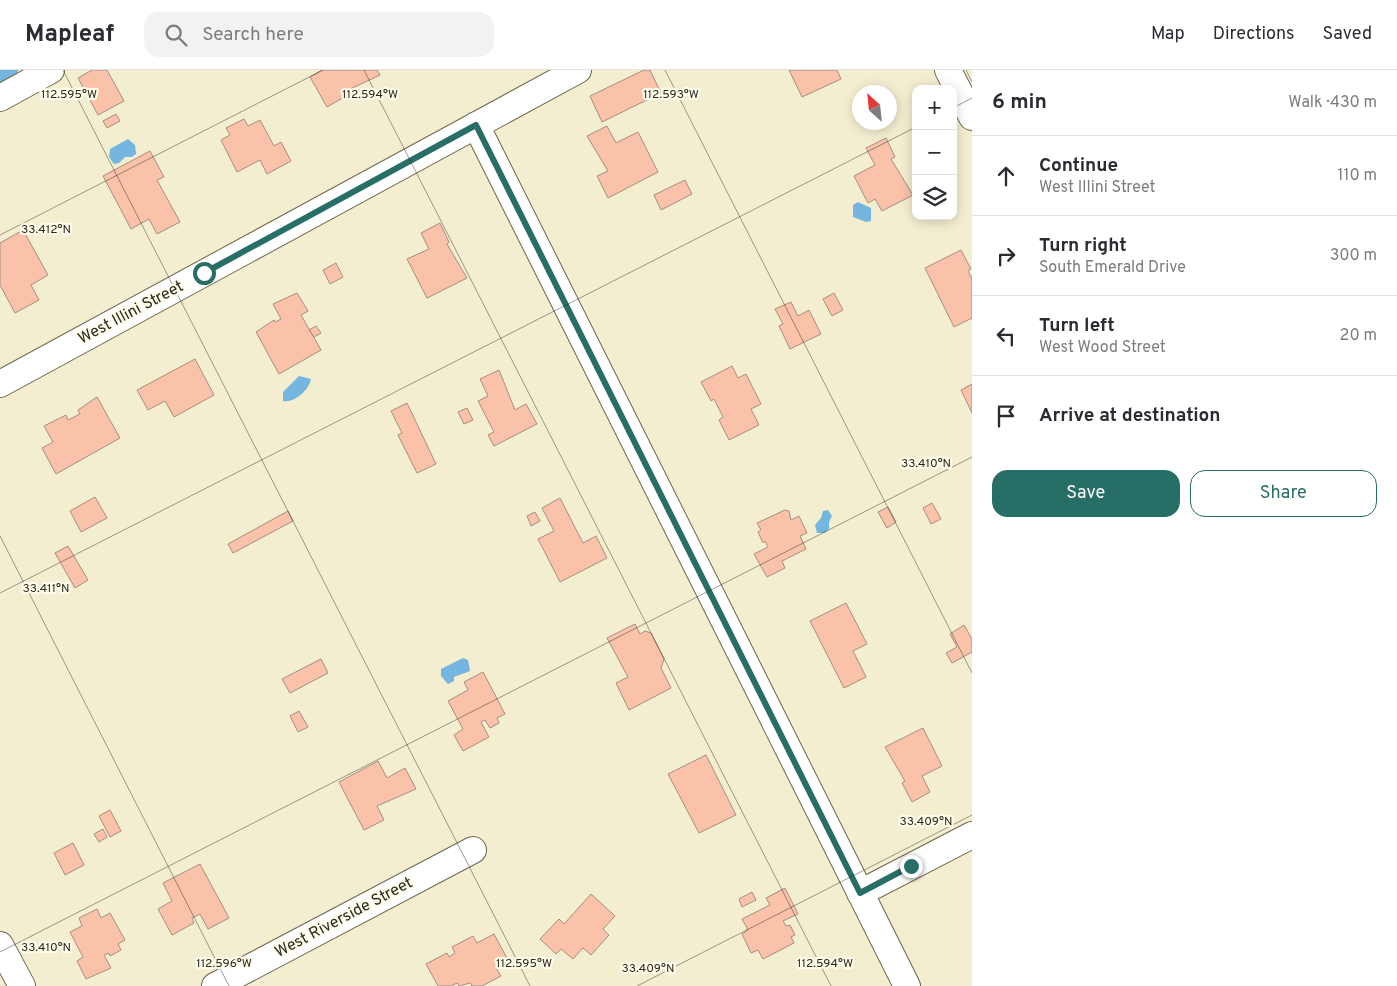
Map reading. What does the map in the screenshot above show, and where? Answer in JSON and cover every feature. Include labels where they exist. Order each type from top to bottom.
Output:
[{"type":"street","points":[[0,98],[51,70]]},
{"type":"street","name":"West Illini Street","points":[[0,384],[578,70]]},
{"type":"street","points":[[948,70],[972,117]]},
{"type":"street","points":[[476,125],[907,986]]},
{"type":"street","points":[[860,893],[972,835]]},
{"type":"street","name":"West Riverside Street","points":[[215,986],[473,850]]},
{"type":"street","points":[[0,945],[22,986]]},
{"type":"water","points":[[128,139],[135,145],[136,154],[132,157],[125,157],[119,163],[114,164],[109,157],[110,149]]},
{"type":"water","points":[[858,202],[871,208],[871,221],[866,222],[853,217],[853,205]]},
{"type":"water","points":[[299,376],[311,379],[310,383],[297,398],[283,401],[283,392]]},
{"type":"water","points":[[828,510],[832,516],[829,522],[829,529],[825,533],[817,533],[815,525],[821,518],[823,511]]},
{"type":"water","points":[[463,658],[468,660],[470,671],[454,677],[454,681],[448,684],[441,676],[441,669]]},
{"type":"building","points":[[92,70],[107,70],[124,101],[98,115],[78,78]]},
{"type":"building","points":[[322,70],[377,70],[380,75],[344,92],[346,96],[327,107],[310,77]]},
{"type":"building","points":[[644,70],[650,70],[661,93],[602,122],[590,96]]},
{"type":"building","points":[[789,70],[837,70],[841,79],[802,97]]},
{"type":"building","points":[[116,114],[120,121],[107,128],[103,121]]},
{"type":"building","points":[[244,119],[248,126],[260,120],[274,146],[281,142],[291,161],[267,174],[260,160],[237,172],[221,140],[230,135],[226,128]]},
{"type":"building","points":[[607,126],[616,143],[638,132],[658,172],[608,198],[597,176],[608,171],[587,136]]},
{"type":"building","points":[[886,138],[895,157],[891,159],[912,196],[882,211],[875,199],[868,203],[854,176],[875,165],[866,148]]},
{"type":"building","points":[[150,151],[164,177],[157,180],[180,222],[157,234],[149,219],[131,229],[103,176]]},
{"type":"building","points":[[685,180],[692,194],[661,210],[654,195]]},
{"type":"building","points":[[440,223],[449,242],[447,244],[467,278],[427,298],[407,259],[429,249],[421,233]]},
{"type":"building","points":[[23,230],[48,275],[31,285],[39,300],[15,313],[0,285],[0,243]]},
{"type":"building","points":[[961,250],[971,269],[968,271],[972,279],[972,318],[954,327],[925,268]]},
{"type":"building","points":[[336,263],[343,277],[330,284],[323,270]]},
{"type":"building","points":[[297,293],[308,311],[301,315],[321,350],[279,374],[256,332],[274,320],[275,322],[281,319],[273,304]]},
{"type":"building","points":[[834,293],[843,310],[832,316],[823,299]]},
{"type":"building","points":[[791,302],[798,316],[809,310],[821,334],[790,349],[779,326],[783,324],[775,309]]},
{"type":"building","points":[[316,326],[321,333],[314,337],[309,330]]},
{"type":"building","points":[[195,359],[214,395],[174,417],[165,401],[148,410],[137,390]]},
{"type":"building","points":[[732,366],[738,378],[746,374],[761,404],[751,409],[759,425],[729,440],[719,420],[723,417],[714,399],[711,401],[701,382]]},
{"type":"building","points":[[499,370],[515,410],[526,404],[537,424],[494,446],[488,435],[494,432],[478,401],[488,396],[480,379]]},
{"type":"building","points":[[972,384],[972,413],[961,390]]},
{"type":"building","points":[[97,397],[120,438],[56,474],[42,448],[53,442],[44,426],[66,415],[68,420],[80,414],[78,410]]},
{"type":"building","points":[[407,403],[436,464],[417,473],[398,435],[402,433],[391,411]]},
{"type":"building","points":[[467,408],[473,420],[464,424],[458,412]]},
{"type":"building","points":[[95,497],[107,518],[81,532],[70,511]]},
{"type":"building","points":[[560,498],[583,543],[596,536],[607,558],[560,582],[538,539],[554,531],[542,508]]},
{"type":"building","points":[[932,503],[941,519],[931,524],[923,508]]},
{"type":"building","points":[[888,507],[896,522],[887,528],[878,512]]},
{"type":"building","points":[[785,510],[789,511],[791,520],[799,516],[807,533],[800,536],[806,549],[782,561],[785,568],[767,577],[754,554],[768,547],[765,541],[763,543],[758,532],[761,530],[757,523]]},
{"type":"building","points":[[288,511],[293,521],[233,553],[228,544]]},
{"type":"building","points":[[535,512],[540,521],[531,526],[527,516]]},
{"type":"building","points":[[68,546],[88,580],[75,588],[55,553]]},
{"type":"building","points":[[846,603],[867,644],[853,651],[866,677],[844,688],[810,621]]},
{"type":"building","points":[[635,624],[640,634],[645,631],[651,633],[664,659],[661,668],[671,688],[629,710],[616,683],[628,677],[607,638]]},
{"type":"building","points":[[964,625],[972,639],[972,652],[952,663],[946,653],[957,647],[950,634]]},
{"type":"building","points":[[321,659],[328,673],[290,693],[282,679]]},
{"type":"building","points":[[483,672],[505,714],[497,718],[499,723],[490,728],[485,720],[481,722],[489,737],[463,751],[454,735],[463,729],[448,701],[468,690],[464,682]]},
{"type":"building","points":[[299,711],[308,727],[298,732],[290,716]]},
{"type":"building","points":[[923,728],[942,766],[922,776],[930,792],[912,802],[902,783],[905,781],[885,747]]},
{"type":"building","points":[[706,755],[736,815],[699,833],[668,774]]},
{"type":"building","points":[[378,761],[387,778],[405,768],[416,789],[377,806],[384,820],[364,830],[339,782]]},
{"type":"building","points":[[110,810],[121,831],[110,837],[99,816]]},
{"type":"building","points":[[103,829],[107,837],[99,842],[94,834]]},
{"type":"building","points":[[73,843],[84,865],[65,875],[54,853]]},
{"type":"building","points":[[200,864],[229,918],[208,929],[200,914],[192,918],[194,923],[172,935],[158,909],[172,901],[163,883]]},
{"type":"building","points":[[785,888],[798,914],[783,921],[786,926],[790,925],[795,935],[791,937],[794,943],[763,959],[758,950],[751,953],[742,934],[748,930],[742,919],[770,905],[766,898]]},
{"type":"building","points":[[752,892],[756,900],[742,907],[739,899]]},
{"type":"building","points":[[591,894],[615,916],[603,929],[609,935],[591,955],[583,948],[573,959],[561,949],[556,954],[540,939],[559,919],[564,924]]},
{"type":"building","points":[[97,909],[101,918],[110,913],[125,940],[118,944],[121,950],[110,956],[109,953],[104,955],[111,968],[86,979],[77,961],[83,957],[70,932],[82,926],[79,918]]},
{"type":"building","points":[[494,934],[509,962],[496,968],[501,976],[482,986],[472,986],[470,983],[459,986],[457,983],[451,986],[438,986],[426,964],[447,953],[449,957],[455,953],[452,947],[473,936],[477,943]]},
{"type":"waterway","points":[[0,75],[8,70]]},
{"type":"route","points":[[204,273],[476,125],[860,893],[911,866]]}]
